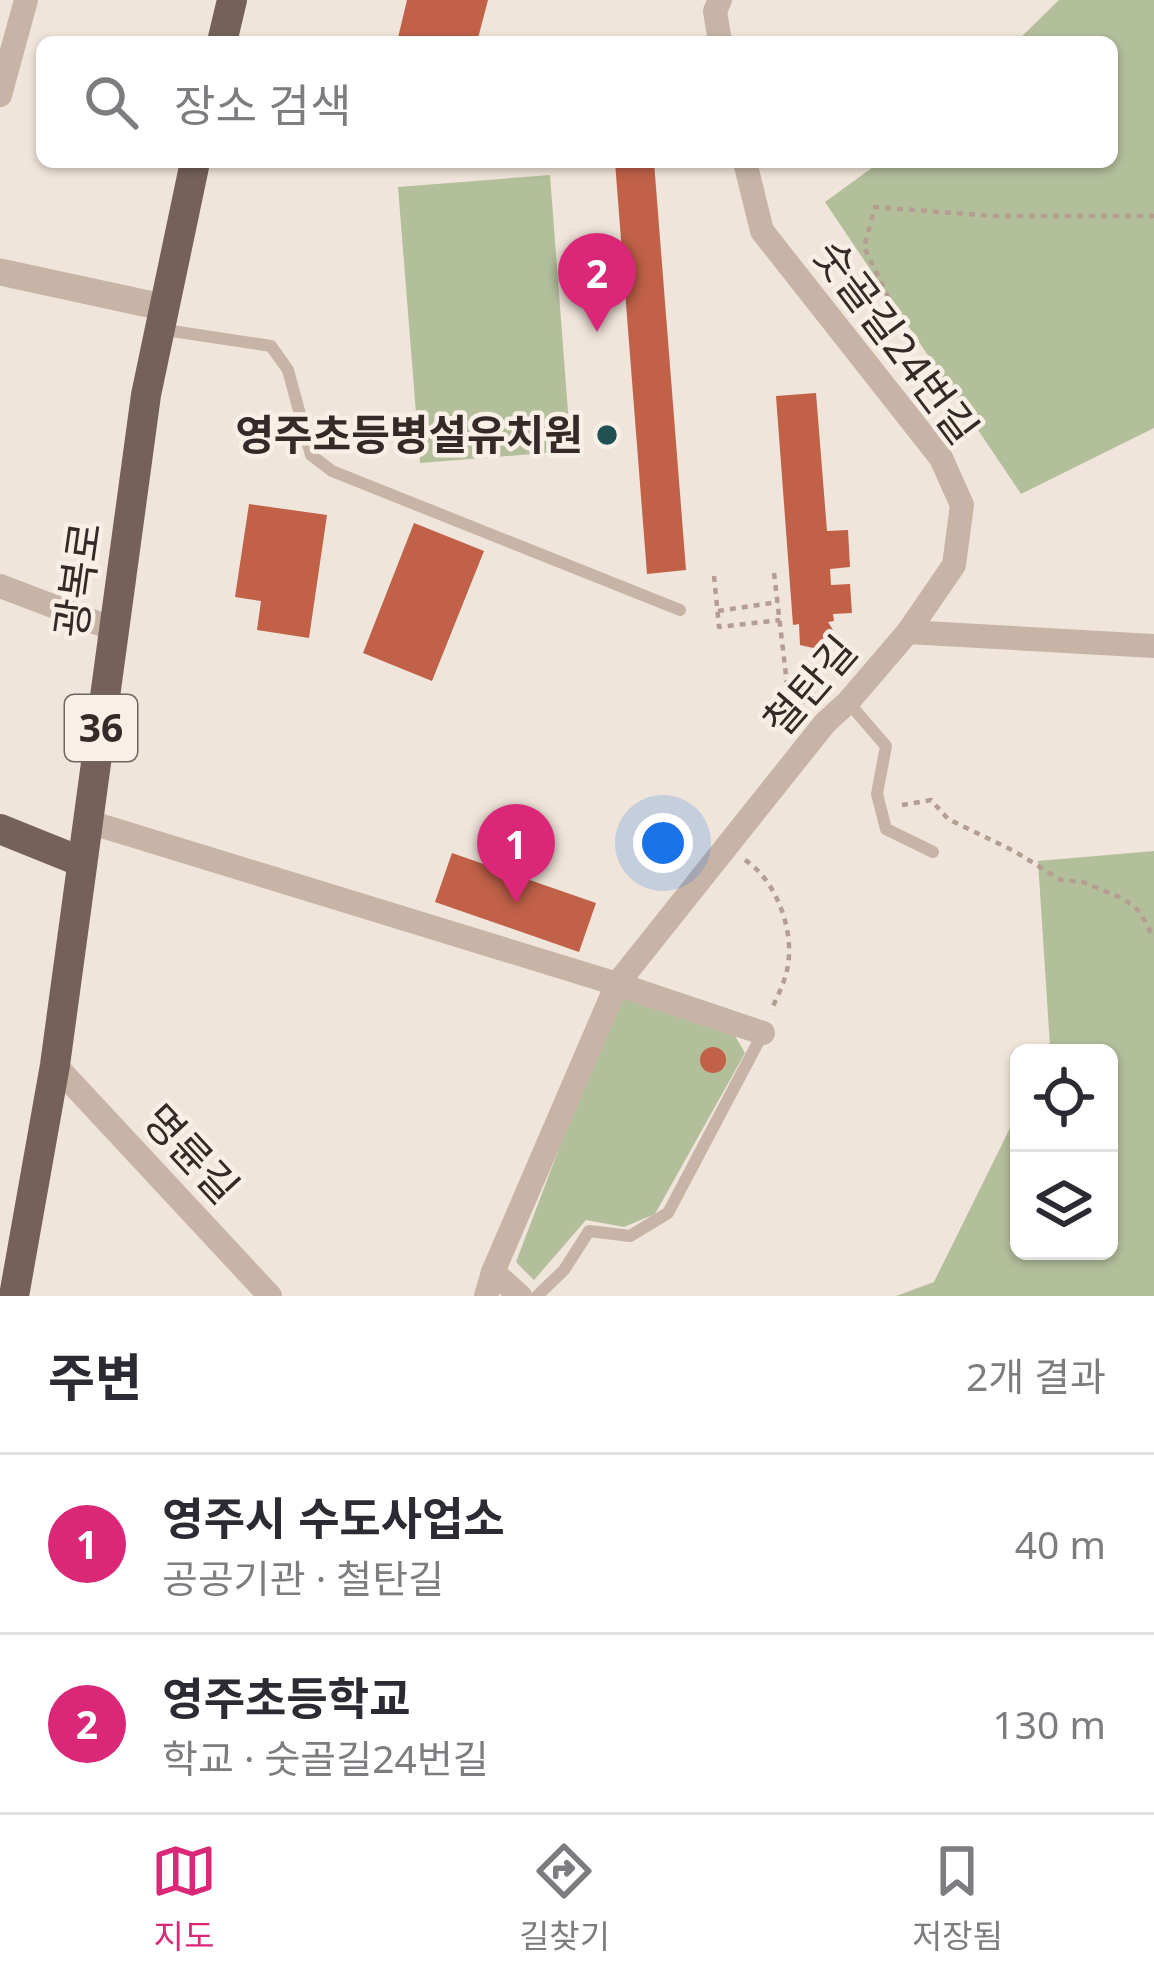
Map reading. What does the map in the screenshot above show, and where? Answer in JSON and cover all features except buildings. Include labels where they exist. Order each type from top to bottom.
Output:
[{"type":"main road","points":[[223,36],[232,0]]},
{"type":"main road","name":"광복로","points":[[14,1296],[10,1260],[56,1065],[113,629],[160,318],[194,168]]},
{"type":"main road","points":[[0,830],[82,862]]},
{"type":"street","points":[[0,95],[26,0]]},
{"type":"street","points":[[719,36],[715,11],[720,0]]},
{"type":"street","name":"숫골길24번길","points":[[746,168],[762,231],[941,458],[962,506],[954,565],[908,632]]},
{"type":"street","points":[[0,272],[160,318]]},
{"type":"street","points":[[0,586],[113,629]]},
{"type":"street","name":"철탄길","points":[[489,1284],[617,984],[825,723],[908,632],[1154,646]]},
{"type":"street","points":[[89,822],[763,1033]]},
{"type":"street","name":"명륜길","points":[[56,1065],[270,1296]]},
{"type":"street","points":[[489,1284],[520,1296]]},
{"type":"lane","points":[[160,318],[271,346],[288,370],[311,455],[332,471],[680,610]]},
{"type":"lane","points":[[848,702],[886,746],[878,788],[886,829],[933,852]]},
{"type":"lane","points":[[537,1296],[564,1270],[589,1232],[630,1236],[668,1213],[763,1033]]},
{"type":"path","points":[[846,333],[891,303],[864,247],[875,207],[993,216],[1154,216]]},
{"type":"path","points":[[774,573],[787,684],[825,723]]},
{"type":"path","points":[[714,576],[719,628],[780,620]]},
{"type":"path","points":[[717,611],[778,602]]},
{"type":"path","points":[[878,788],[895,806],[931,800],[948,819],[1060,880],[1083,882],[1124,899],[1140,912],[1154,938]]},
{"type":"path","points":[[726,849],[759,869],[783,906],[788,969],[763,1033]]},
{"type":"green space","points":[[1059,0],[1154,0],[1154,428],[1021,494],[825,202],[872,168],[1118,168],[1118,36],[1022,36]]},
{"type":"green space","points":[[550,175],[571,451],[420,463],[398,187]]},
{"type":"green space","points":[[1154,851],[1154,1296],[896,1296],[934,1282],[1010,1128],[1010,1260],[1118,1260],[1118,1044],[1050,1044],[1038,861]]},
{"type":"green space","points":[[629,996],[731,1029],[745,1053],[655,1214],[624,1227],[586,1220],[534,1280],[516,1262],[615,1001]]},
{"type":"place","name":"영주초등학교","points":[[597,332]]},
{"type":"place","name":"영주초등병설유치원","points":[[607,435]]},
{"type":"place","name":"영주시 수도사업소","points":[[516,903]]}]
